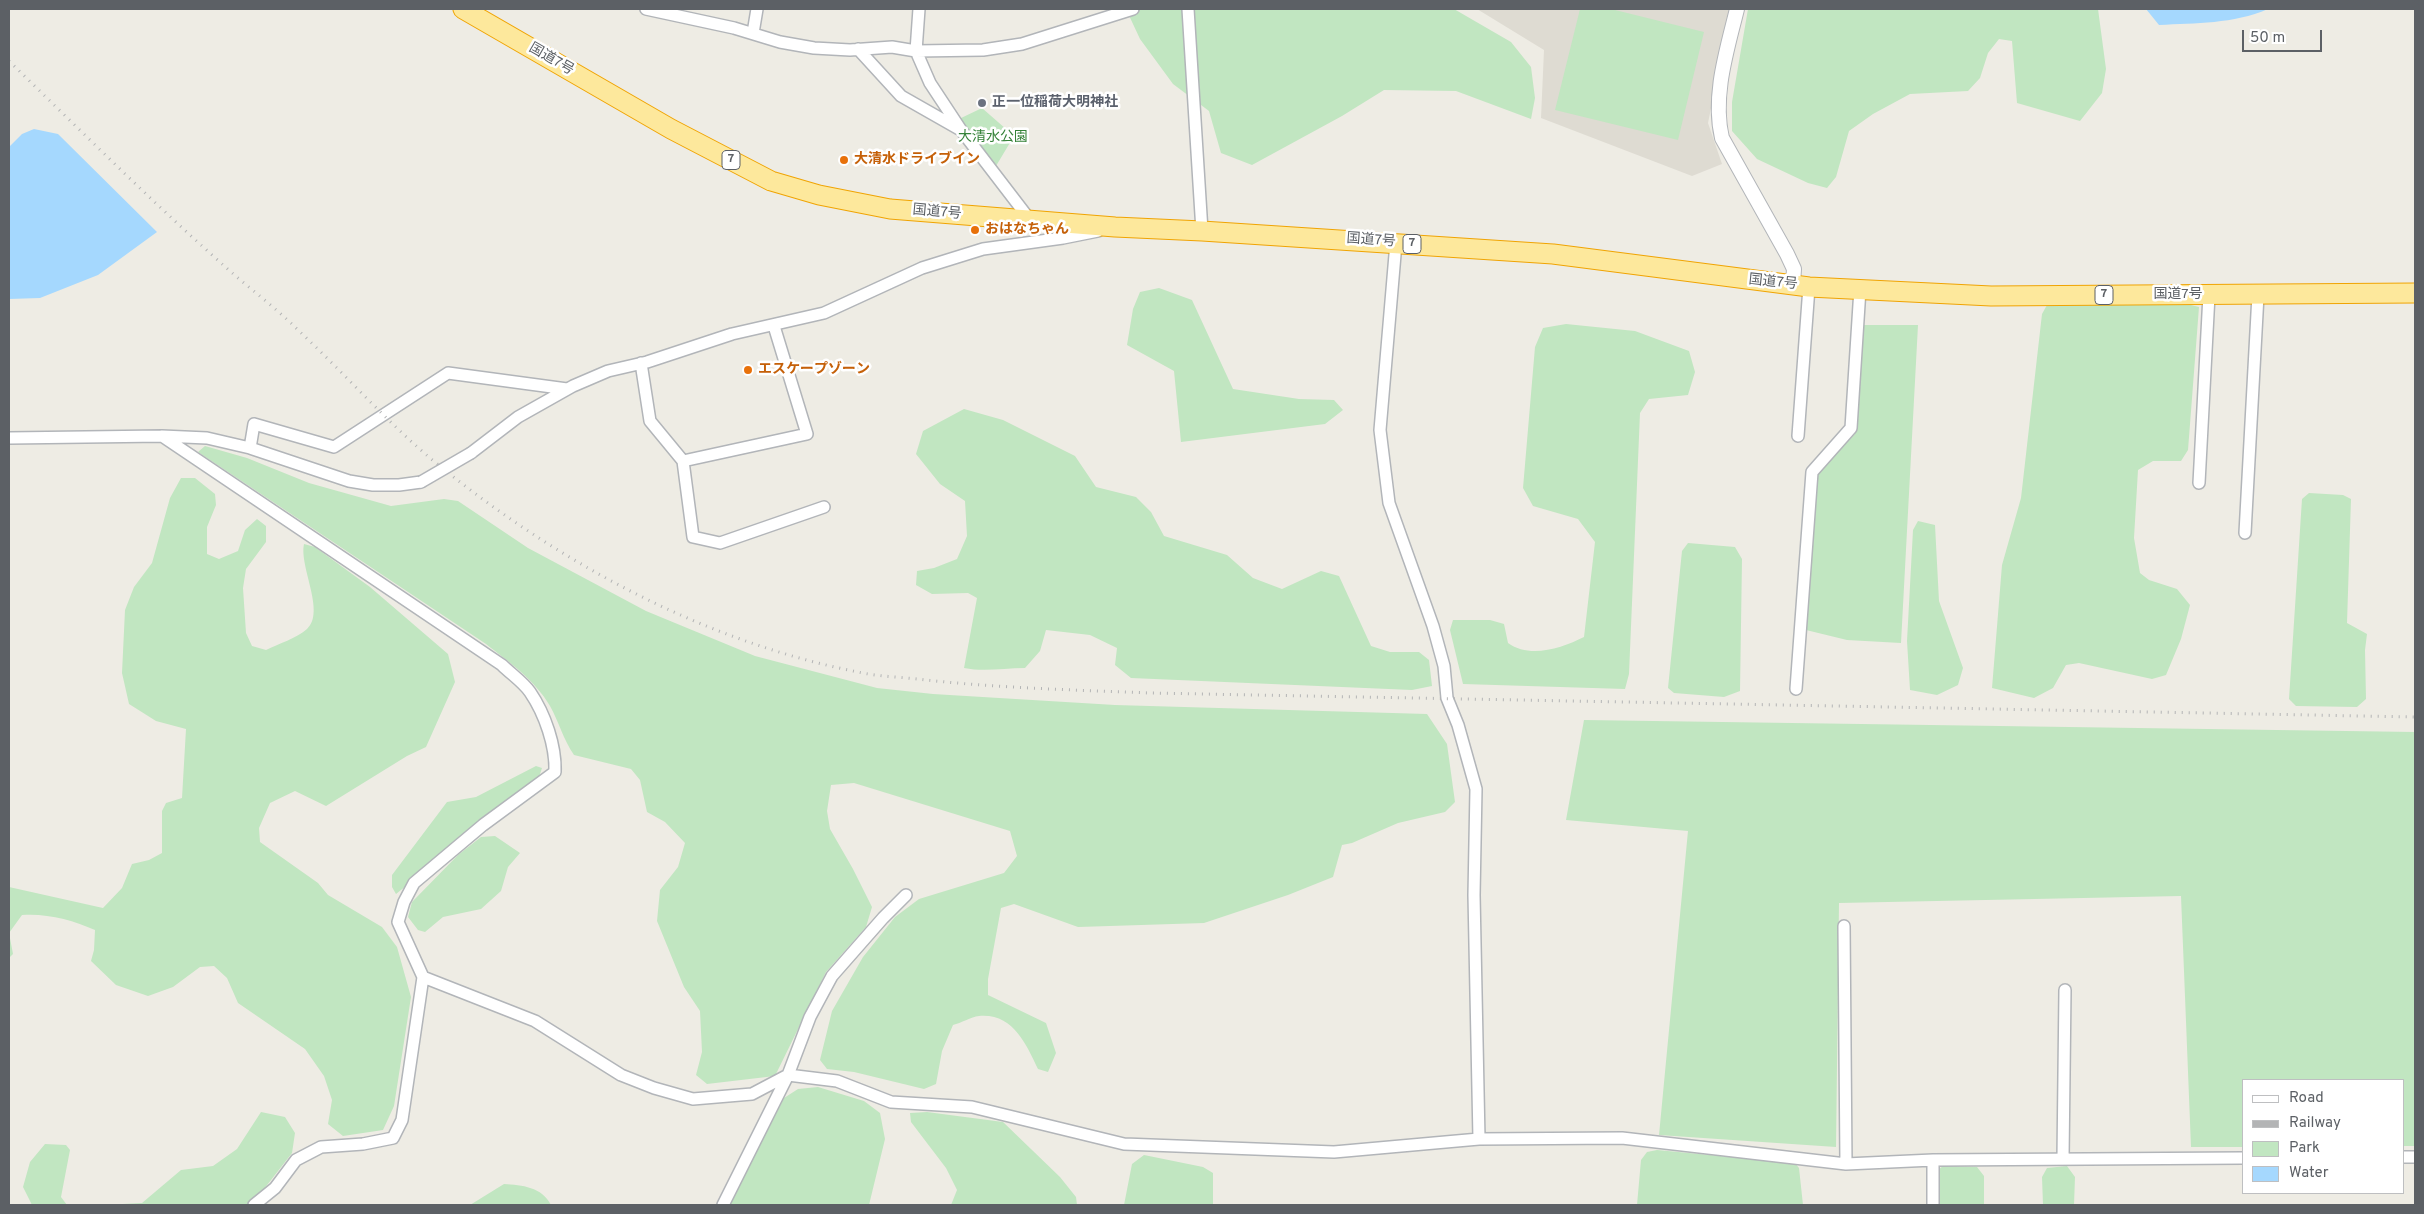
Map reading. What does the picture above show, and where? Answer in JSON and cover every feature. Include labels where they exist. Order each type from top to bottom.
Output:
[{"type":"highway","name":"国道7号","points":[[463,9],[671,129],[771,181],[819,195],[890,209],[1115,228],[1202,230],[1553,254],[1733,278],[1860,289],[1991,296],[2415,293]]},
{"type":"street","points":[[646,9],[753,33],[780,42],[814,48],[858,49],[892,47],[916,52],[983,50],[1022,44],[1133,9]]},
{"type":"street","points":[[753,33],[757,9]]},
{"type":"street","points":[[919,9],[916,52],[930,83],[961,130],[1030,220]]},
{"type":"street","points":[[1188,9],[1202,230]]},
{"type":"street","points":[[1737,9],[1722,78],[1718,108],[1719,124],[1722,138],[1787,254],[1801,285],[1798,436]]},
{"type":"street","points":[[858,49],[901,96],[961,130]]},
{"type":"street","points":[[9,438],[162,436],[207,438],[250,448],[349,481],[373,485],[399,485],[421,482],[471,453],[518,417],[567,389],[608,371],[641,363],[732,334],[774,326],[824,313],[922,268],[983,249],[1063,238],[1115,228]]},
{"type":"street","points":[[1396,243],[1380,430],[1389,503],[1433,626],[1444,666],[1447,698],[1458,726],[1476,789],[1474,895],[1479,1139]]},
{"type":"street","points":[[1796,689],[1812,472],[1851,428],[1860,289]]},
{"type":"street","points":[[2199,483],[2209,295]]},
{"type":"street","points":[[2245,533],[2258,295]]},
{"type":"street","points":[[683,461],[807,434],[774,326]]},
{"type":"street","points":[[641,363],[650,421],[683,461],[693,537],[720,543],[824,507]]},
{"type":"street","points":[[250,448],[254,424],[334,447],[448,373],[567,389]]},
{"type":"street","points":[[162,436],[502,665],[529,692],[541,714],[556,756],[555,772],[483,825],[414,883],[404,902],[398,922],[423,977],[402,1120],[393,1138],[363,1144],[321,1147],[296,1160],[275,1188],[254,1205]]},
{"type":"street","points":[[723,1205],[788,1075],[810,1017],[832,976],[883,918],[906,896]]},
{"type":"street","points":[[1844,926],[1846,1164]]},
{"type":"street","points":[[423,977],[535,1021],[621,1074],[654,1088],[693,1099],[752,1094],[788,1075],[837,1081],[891,1102],[972,1107],[1124,1144],[1334,1152],[1479,1139],[1622,1138],[1846,1164],[1933,1160],[2063,1158],[2242,1158]]},
{"type":"street","points":[[2063,1158],[2065,990]]},
{"type":"street","points":[[1933,1160],[1933,1205]]},
{"type":"shaded area","points":[[1477,9],[1731,9],[1708,123],[1722,164],[1692,176],[1541,118],[1544,50]]},
{"type":"green space","points":[[1126,9],[1454,9],[1511,42],[1531,67],[1535,98],[1531,119],[1456,91],[1384,90],[1342,116],[1252,165],[1221,153],[1209,111],[1173,84],[1140,39]]},
{"type":"green space","points":[[1580,9],[1611,9],[1704,32],[1678,140],[1555,110]]},
{"type":"green space","points":[[1748,9],[2098,9],[2106,69],[2102,93],[2080,121],[2017,103],[2012,41],[1999,39],[1988,53],[1980,78],[1968,91],[1910,94],[1873,114],[1849,131],[1836,177],[1827,188],[1808,183],[1757,159],[1732,131],[1732,102]]},
{"type":"green space","name":"大清水公園","points":[[982,108],[1014,136],[996,166],[959,119]]},
{"type":"green space","points":[[1159,288],[1192,300],[1233,389],[1299,399],[1334,400],[1343,410],[1325,424],[1181,442],[1174,371],[1127,345],[1133,309],[1140,292]]},
{"type":"green space","points":[[2187,304],[2199,307],[2188,450],[2181,461],[2153,461],[2138,470],[2134,538],[2140,573],[2149,580],[2177,589],[2190,605],[2181,639],[2166,675],[2152,679],[2079,663],[2066,665],[2053,688],[2034,698],[1992,688],[2002,565],[2021,498],[2042,314],[2047,305]]},
{"type":"green space","points":[[1566,324],[1635,331],[1689,351],[1695,372],[1688,395],[1649,399],[1640,413],[1629,674],[1625,689],[1463,684],[1450,630],[1453,620],[1490,620],[1504,624],[1508,643],[1526,650],[1536,651],[1556,648],[1584,637],[1595,542],[1578,519],[1533,506],[1523,488],[1535,347],[1543,328]]},
{"type":"green space","points":[[1863,325],[1918,325],[1901,643],[1847,640],[1806,630],[1816,475],[1855,434]]},
{"type":"green space","points":[[964,409],[1003,420],[1075,456],[1096,487],[1136,497],[1151,512],[1164,536],[1227,555],[1253,578],[1282,589],[1321,571],[1339,576],[1371,646],[1390,652],[1419,652],[1429,660],[1432,686],[1412,690],[1131,678],[1115,665],[1117,648],[1090,635],[1046,630],[1040,651],[1025,668],[987,670],[964,668],[977,598],[968,593],[932,594],[916,585],[917,571],[934,568],[957,559],[967,536],[965,501],[940,484],[916,454],[923,431]]},
{"type":"green space","points":[[205,446],[247,458],[309,483],[391,506],[444,499],[458,501],[528,548],[646,611],[755,656],[877,688],[933,694],[1115,705],[1427,714],[1447,744],[1455,802],[1445,812],[1398,823],[1352,843],[1342,845],[1333,877],[1288,895],[1204,923],[1078,927],[1014,904],[1001,908],[988,979],[988,995],[1046,1023],[1056,1053],[1048,1072],[1038,1069],[1023,1040],[1009,1025],[1001,1019],[991,1016],[979,1016],[953,1025],[942,1051],[936,1084],[924,1089],[854,1072],[827,1069],[820,1060],[832,1011],[863,957],[895,917],[919,899],[1004,873],[1017,856],[1010,831],[854,783],[831,785],[827,811],[830,829],[872,907],[866,927],[826,972],[775,1076],[707,1084],[696,1075],[702,1052],[700,1011],[684,987],[657,921],[660,890],[678,867],[685,843],[665,822],[647,812],[640,780],[631,769],[574,755],[544,697],[512,665],[486,644],[198,452]]},
{"type":"green space","points":[[181,478],[195,478],[215,494],[216,505],[207,527],[207,554],[219,559],[238,551],[245,530],[257,519],[266,526],[266,542],[246,569],[243,588],[246,633],[252,646],[266,650],[298,635],[307,629],[312,621],[314,612],[313,601],[303,554],[304,544],[315,547],[370,587],[448,654],[455,682],[426,747],[407,756],[326,806],[295,791],[270,803],[259,828],[260,842],[318,883],[328,895],[382,927],[397,947],[411,997],[394,1106],[383,1130],[343,1136],[328,1124],[332,1100],[324,1076],[305,1049],[238,1003],[227,978],[214,966],[200,967],[173,987],[148,996],[116,985],[91,961],[94,950],[95,930],[59,918],[22,915],[9,933],[9,887],[103,908],[122,888],[132,864],[149,860],[162,853],[162,811],[166,803],[182,798],[186,729],[156,721],[129,704],[122,673],[125,610],[134,587],[152,563],[170,498]]},
{"type":"green space","points":[[2309,493],[2343,495],[2351,499],[2347,623],[2367,634],[2365,650],[2366,699],[2357,707],[2296,706],[2289,699],[2302,499]]},
{"type":"green space","points":[[1918,521],[1935,525],[1939,601],[1963,668],[1958,685],[1937,695],[1910,690],[1907,641],[1913,530]]},
{"type":"green space","points":[[1688,543],[1735,547],[1742,559],[1740,691],[1724,697],[1674,693],[1668,688],[1682,551]]},
{"type":"green space","points":[[1584,720],[2415,732],[2415,1146],[2404,1146],[2404,1079],[2242,1079],[2242,1147],[2191,1147],[2181,896],[1839,903],[1836,1147],[1659,1135],[1688,831],[1566,820]]},
{"type":"green space","points":[[536,766],[542,768],[538,780],[396,894],[392,887],[392,875],[447,802],[476,797]]},
{"type":"green space","points":[[495,836],[520,853],[508,867],[501,891],[481,909],[443,917],[425,932],[418,930],[408,917],[412,902],[458,855],[481,837]]},
{"type":"green space","points":[[9,933],[13,954],[9,958]]},
{"type":"green space","points":[[818,1087],[864,1101],[880,1113],[885,1139],[869,1205],[729,1205],[784,1098],[798,1089]]},
{"type":"green space","points":[[261,1112],[285,1117],[295,1133],[292,1153],[257,1198],[246,1205],[103,1205],[142,1203],[181,1170],[213,1166],[237,1149]]},
{"type":"green space","points":[[927,1112],[1003,1122],[1060,1177],[1076,1197],[1077,1205],[951,1205],[957,1190],[946,1168],[911,1122],[910,1113]]},
{"type":"green space","points":[[45,1144],[66,1145],[70,1150],[61,1197],[67,1205],[32,1205],[23,1187],[30,1162]]},
{"type":"green space","points":[[1657,1150],[1795,1163],[1799,1168],[1803,1205],[1637,1205],[1641,1160],[1647,1152]]},
{"type":"green space","points":[[1144,1155],[1203,1167],[1213,1173],[1213,1205],[1124,1205],[1132,1164]]},
{"type":"green space","points":[[1943,1166],[1977,1167],[1984,1176],[1984,1205],[1937,1205],[1938,1170]]},
{"type":"green space","points":[[2067,1166],[2075,1177],[2074,1205],[2043,1205],[2042,1177],[2047,1168]]},
{"type":"green space","points":[[504,1184],[531,1188],[542,1194],[551,1205],[470,1205]]},
{"type":"water","points":[[2146,9],[2268,9],[2241,18],[2228,20],[2159,25]]},
{"type":"water","points":[[34,129],[58,134],[157,232],[98,275],[40,298],[9,299],[9,147],[22,134]]},
{"type":"railway","points":[[9,61],[167,214],[289,321],[413,443],[477,495],[526,530],[578,562],[631,591],[686,617],[742,640],[800,658],[883,676],[954,683],[1066,690],[2415,717]]},
{"type":"place","name":"正一位稲荷大明神社","points":[[982,103]]},
{"type":"place","name":"大清水ドライブイン","points":[[844,160]]},
{"type":"place","name":"おはなちゃん","points":[[975,230]]},
{"type":"place","name":"エスケープゾーン","points":[[748,370]]}]
